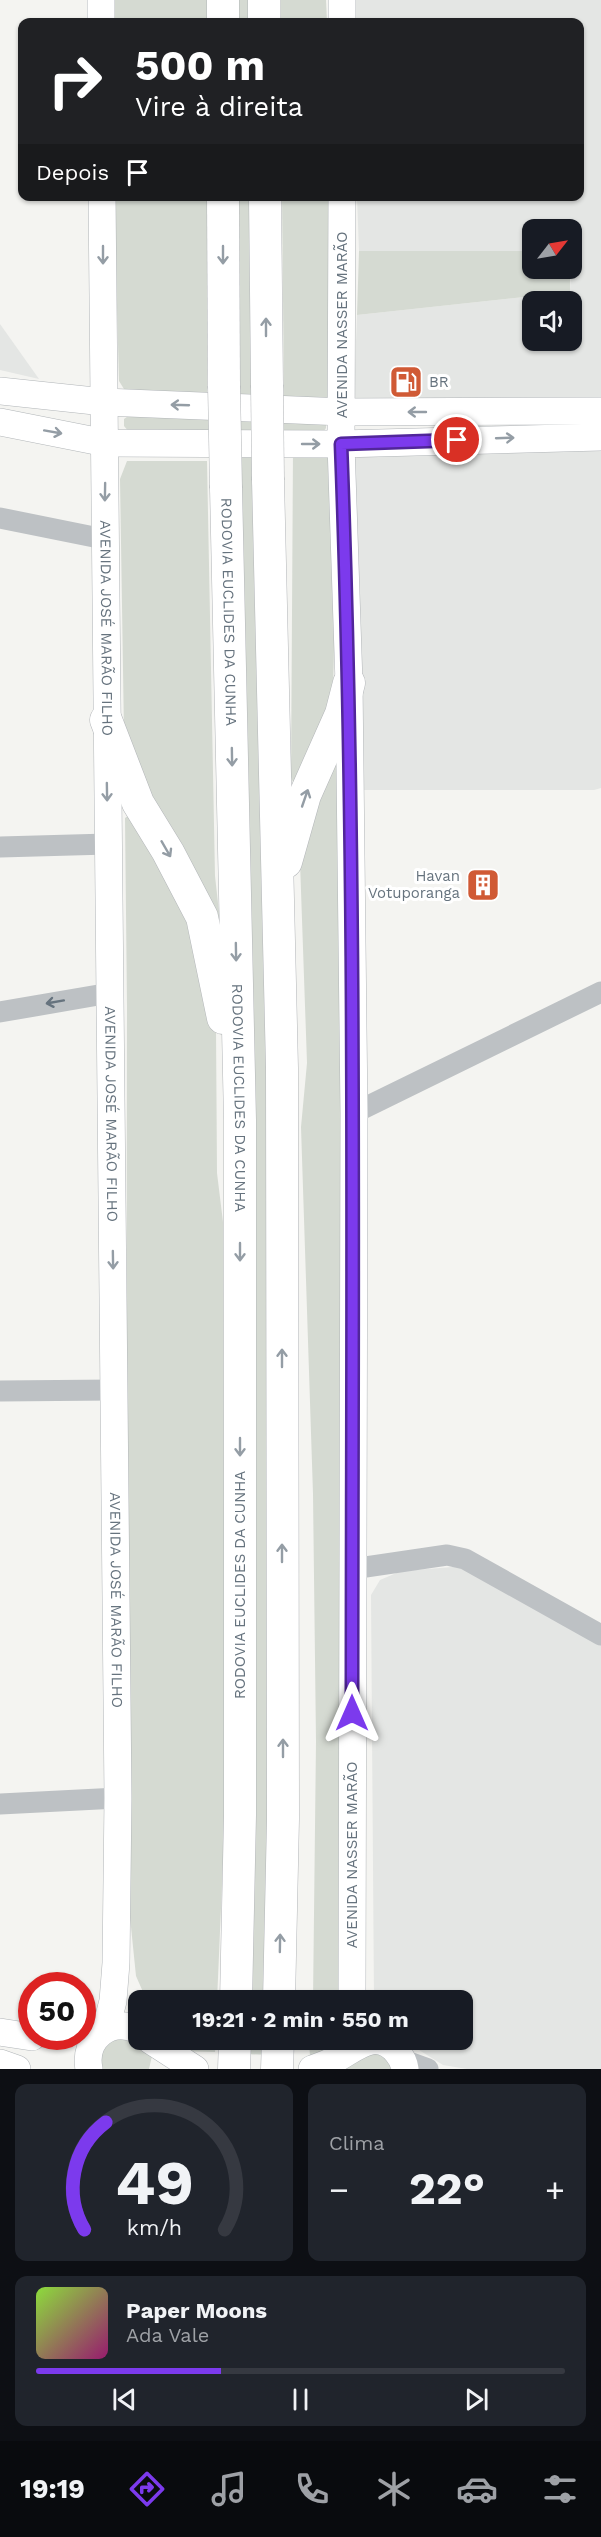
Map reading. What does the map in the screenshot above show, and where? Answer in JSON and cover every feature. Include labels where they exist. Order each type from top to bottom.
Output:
[{"type":"highway","points":[[223,0],[223,18]]},
{"type":"highway","points":[[264,0],[264,18]]},
{"type":"highway","name":"RODOVIA EUCLIDES DA CUNHA","points":[[223,201],[224,387],[240,1120],[240,1815],[236,1990]]},
{"type":"highway","points":[[266,201],[268,480],[282,1068],[283,1760],[279,1990]]},
{"type":"highway","points":[[277,894],[305,795],[341,714],[349,682]]},
{"type":"highway","points":[[106,720],[138,803],[168,852],[202,917],[219,997],[240,1120]]},
{"type":"highway","points":[[234,2069],[235,2050]]},
{"type":"highway","points":[[277,2069],[278,2050]]},
{"type":"main road","points":[[101,0],[101,18]]},
{"type":"main road","points":[[342,0],[342,18]]},
{"type":"main road","name":"AVENIDA JOSÉ MARÃO FILHO","points":[[96,2033],[106,2028],[112,2001],[116,1963],[118,1798],[102,201]]},
{"type":"main road","name":"AVENIDA NASSER MARÃO","points":[[342,201],[343,412],[341,444],[349,682],[354,1113],[352,1990]]},
{"type":"main road","points":[[0,391],[104,402],[572,424],[601,437]]},
{"type":"main road","points":[[0,422],[106,443],[341,444],[572,424],[601,411]]},
{"type":"main road","points":[[96,2033],[121,2025],[128,2027]]},
{"type":"main road","points":[[0,2032],[18,2035]]},
{"type":"main road","name":"AVENIDA JOSÉ MARÃO FILHO","points":[[89,2050],[89,2069]]},
{"type":"main road","points":[[152,2050],[153,2069]]},
{"type":"main road","points":[[165,2050],[195,2069]]},
{"type":"main road","points":[[312,2069],[336,2059],[345,2050]]},
{"type":"main road","points":[[395,2050],[412,2066]]},
{"type":"main road","points":[[0,2063],[17,2069]]},
{"type":"street","points":[[0,518],[104,539]]},
{"type":"street","points":[[0,846],[108,844]]},
{"type":"street","points":[[354,1113],[601,992]]},
{"type":"street","points":[[0,1012],[110,993]]},
{"type":"street","points":[[0,1391],[114,1390]]},
{"type":"street","points":[[352,1569],[447,1555],[465,1559],[485,1568],[601,1635]]},
{"type":"street","points":[[0,1804],[118,1798]]},
{"type":"shaded area","points":[[112,0],[208,0],[208,18],[112,18]]},
{"type":"shaded area","points":[[233,0],[255,0],[255,18],[233,18]]},
{"type":"shaded area","points":[[281,0],[326,0],[327,18],[281,18]]},
{"type":"shaded area","points":[[349,0],[601,0],[601,399],[364,404],[354,397],[357,315],[522,297],[522,351],[582,351],[582,291],[570,291],[570,279],[582,279],[582,219],[522,219],[522,251],[359,251],[357,201],[584,201],[584,18],[349,18]]},
{"type":"shaded area","points":[[114,201],[208,201],[207,395],[124,389],[119,381]]},
{"type":"shaded area","points":[[234,201],[254,201],[254,399],[235,397]]},
{"type":"shaded area","points":[[282,201],[329,201],[331,395],[323,400],[284,401]]},
{"type":"shaded area","points":[[359,251],[522,251],[522,279],[570,279],[570,291],[522,291],[522,297],[357,315]]},
{"type":"shaded area","points":[[0,324],[39,379],[0,370]]},
{"type":"shaded area","points":[[131,414],[326,423],[326,428],[322,434],[129,432],[124,426],[124,419]]},
{"type":"shaded area","points":[[601,448],[601,788],[594,790],[361,790],[355,459],[367,450]]},
{"type":"shaded area","points":[[257,449],[270,896],[271,1990],[246,1990],[235,451]]},
{"type":"shaded area","points":[[293,451],[324,452],[331,462],[339,616],[334,652],[333,689],[326,716],[295,788],[291,777]]},
{"type":"shaded area","points":[[127,461],[207,461],[215,876],[220,921],[214,925],[174,851],[124,732],[120,479]]},
{"type":"shaded area","points":[[339,762],[346,1990],[313,1990],[316,1741],[313,1494],[301,1127],[307,1063],[300,862],[322,767]]},
{"type":"shaded area","points":[[132,813],[198,922],[216,1028],[217,1173],[223,1222],[225,1815],[217,1990],[142,1990],[136,1976],[126,1878],[127,1007],[125,818]]},
{"type":"shaded area","points":[[465,1567],[601,1642],[601,2069],[467,2069],[443,2065],[419,2050],[473,2050],[473,1990],[374,1990],[371,1595],[380,1580],[401,1571]]},
{"type":"shaded area","points":[[128,2030],[128,2050],[147,2050],[152,2056],[149,2069],[93,2069],[92,2051]]},
{"type":"shaded area","points":[[174,2050],[215,2050],[215,2052]]},
{"type":"shaded area","points":[[246,2050],[269,2050],[269,2055],[246,2054]]},
{"type":"shaded area","points":[[310,2050],[336,2050],[310,2058]]},
{"type":"shaded area","points":[[378,2052],[399,2069],[328,2069]]},
{"type":"place","name":"BR","points":[[406,382]]},
{"type":"place","name":"Havan Votuporanga","points":[[483,885]]},
{"type":"route","points":[[352,1713],[354,1136],[352,903],[349,682],[341,444],[457,440]]}]
